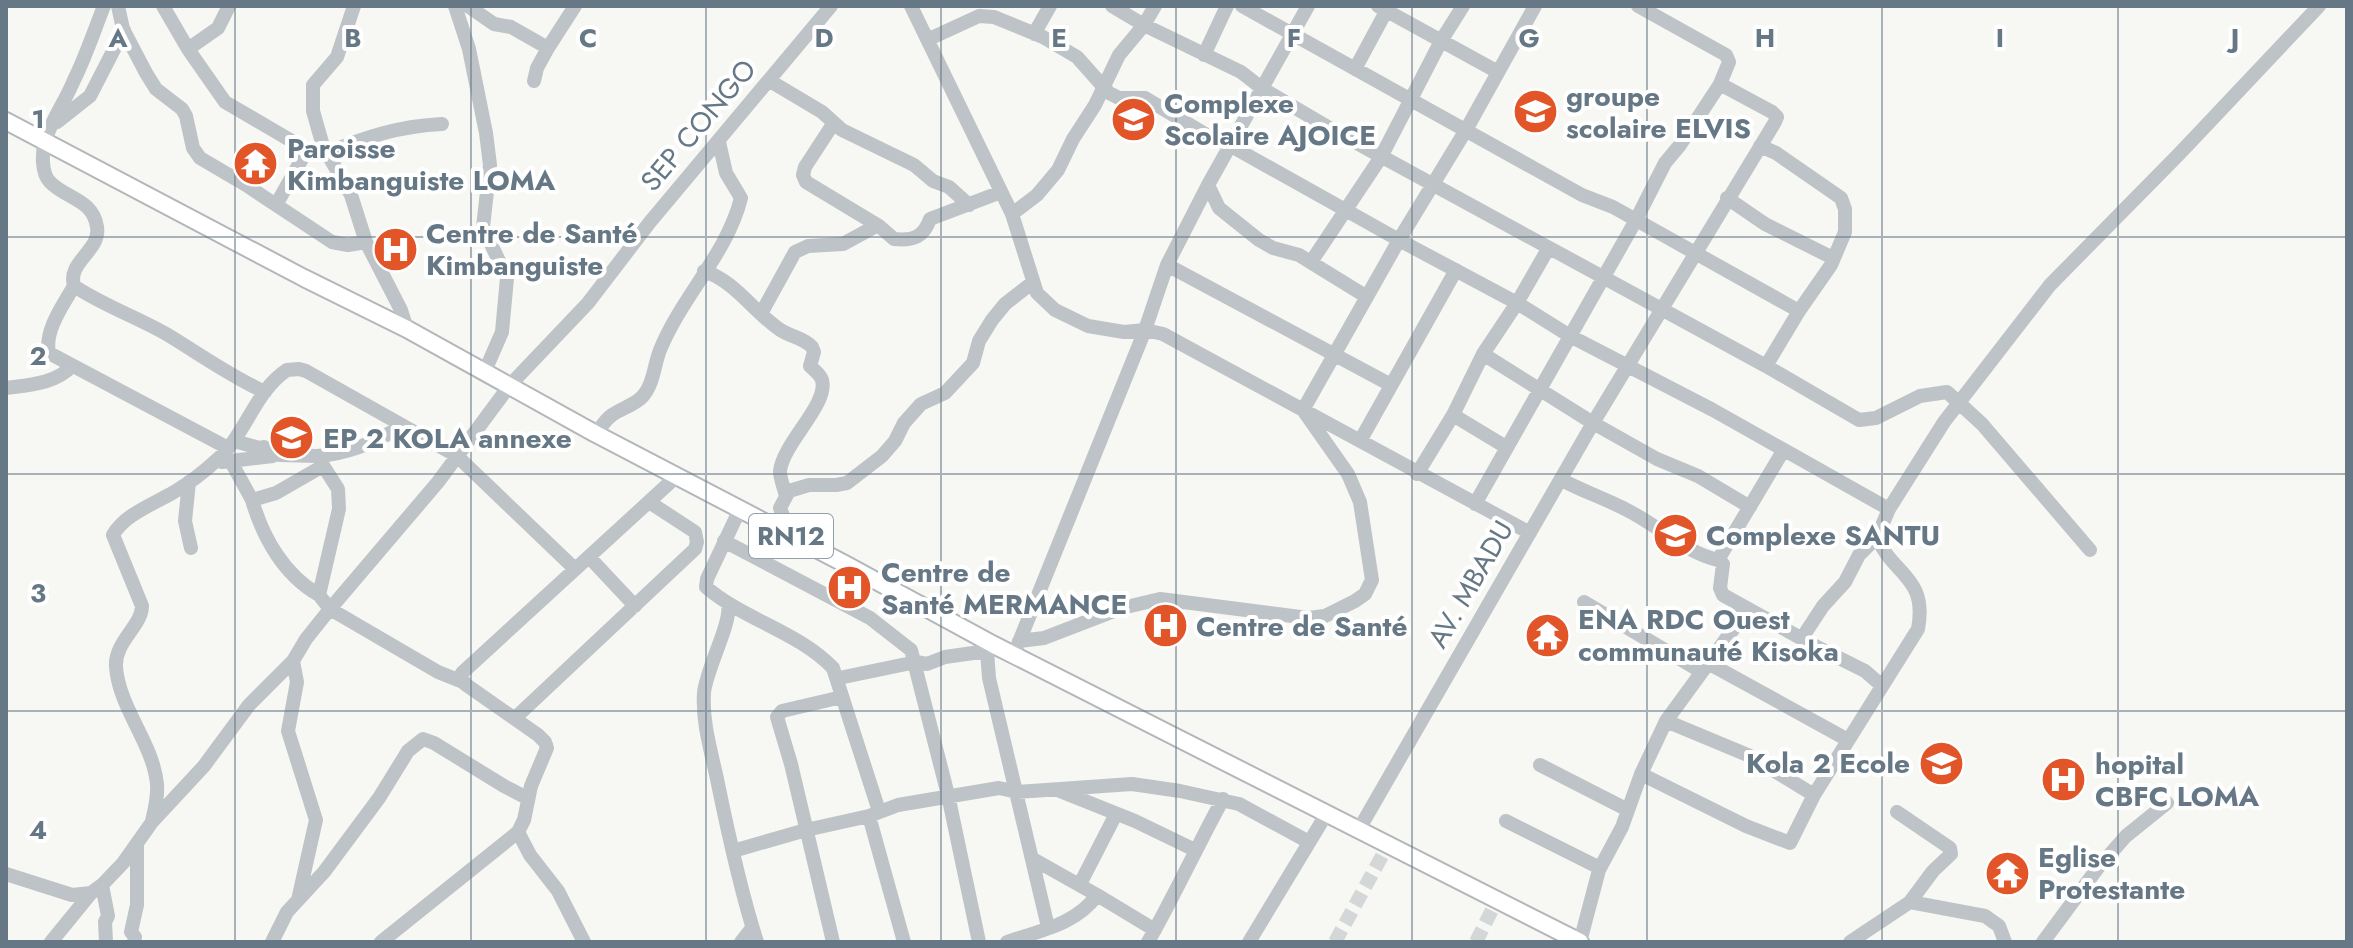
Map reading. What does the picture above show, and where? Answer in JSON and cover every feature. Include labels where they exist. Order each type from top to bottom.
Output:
[{"type":"main road","name":"RN12","points":[[6,121],[407,329],[596,434],[783,532],[990,648],[1016,648],[1358,831],[1580,942]]},
{"type":"street","points":[[104,6],[76,78],[45,142],[43,166],[51,184],[84,204],[95,217],[97,242],[77,266],[72,280],[74,286],[121,313],[160,330],[213,365],[265,392]]},
{"type":"street","points":[[118,6],[124,30],[156,89],[182,109],[186,116],[193,148],[200,158],[332,242],[348,245],[366,242]]},
{"type":"street","points":[[163,6],[225,102],[307,150],[276,205]]},
{"type":"street","points":[[188,49],[218,28],[229,6]]},
{"type":"street","points":[[354,6],[337,57],[313,85],[311,95],[316,126],[327,153],[351,195],[366,242],[401,310],[407,329]]},
{"type":"street","points":[[534,81],[537,68],[575,6]]},
{"type":"street","name":"SEP CONGO","points":[[51,942],[137,845],[152,822],[204,766],[249,705],[293,661],[306,639],[457,456],[510,385],[588,303],[642,232],[831,6]]},
{"type":"street","points":[[911,6],[1012,214],[1032,283],[1046,303],[1088,326],[1163,334],[1530,533]]},
{"type":"street","points":[[1034,34],[1050,6]]},
{"type":"street","points":[[1112,6],[1241,72],[1263,89],[1381,157],[1766,366],[1859,420],[1876,418],[1920,396],[1947,392],[2006,450],[2090,550]]},
{"type":"street","points":[[1012,214],[1049,183],[1119,55],[1155,6]]},
{"type":"street","points":[[1204,55],[1227,6]]},
{"type":"street","points":[[1242,6],[1582,195],[1613,207],[1799,311]]},
{"type":"street","points":[[1016,648],[1145,330],[1167,265],[1308,6]]},
{"type":"street","points":[[1311,262],[1381,157],[1409,99],[1463,6]]},
{"type":"street","points":[[1303,410],[1535,6]]},
{"type":"street","points":[[1475,504],[1604,278],[1665,163],[1720,84],[1729,62],[1728,56],[1638,6]]},
{"type":"street","points":[[1802,638],[1823,606],[1845,582],[1859,555],[1877,537],[1889,509],[1936,434],[2050,285],[2319,6]]},
{"type":"street","points":[[1355,69],[1385,7],[1498,72]]},
{"type":"street","points":[[460,8],[494,24],[511,27],[548,48]]},
{"type":"street","points":[[460,8],[490,165],[483,227],[507,278],[502,332],[485,371]]},
{"type":"street","points":[[929,39],[979,16],[994,17],[1043,37],[1077,57],[1102,89],[1119,98],[1145,98],[1215,140],[1231,146],[1517,303],[1570,336],[1713,410],[1889,509]]},
{"type":"street","points":[[53,124],[90,96],[124,30]]},
{"type":"street","points":[[770,81],[822,112],[833,124],[905,159],[933,181],[949,187],[969,205]]},
{"type":"street","name":"AV. MBADU","points":[[1358,831],[1593,423],[1775,122],[1775,115],[1720,84]]},
{"type":"street","points":[[327,153],[390,130],[442,124]]},
{"type":"street","points":[[833,124],[805,167],[803,175],[806,182],[894,239],[919,237],[930,219],[1001,192]]},
{"type":"street","points":[[596,434],[614,413],[644,395],[661,347],[730,229],[741,198],[737,186],[726,173],[719,142]]},
{"type":"street","points":[[1760,146],[1768,148],[1836,194],[1844,203],[1845,232],[1829,270],[1799,311],[1766,366]]},
{"type":"street","points":[[1208,185],[1219,208],[1259,240],[1273,248],[1299,255],[1367,297]]},
{"type":"street","points":[[1727,198],[1765,224],[1833,258]]},
{"type":"street","points":[[762,312],[795,252],[808,246],[843,244],[876,226]]},
{"type":"street","points":[[1417,474],[1453,415],[1483,354],[1548,249]]},
{"type":"street","points":[[1167,265],[1391,385]]},
{"type":"street","points":[[1360,441],[1456,270]]},
{"type":"street","points":[[704,271],[762,312],[778,329],[800,337],[814,352],[810,366],[818,372],[823,382],[813,412],[781,466],[786,496]]},
{"type":"street","points":[[783,532],[785,521],[780,508],[789,491],[809,485],[847,483],[882,456],[921,404],[945,393],[973,363],[979,341],[992,320],[1005,304],[1032,283]]},
{"type":"street","points":[[74,286],[56,318],[49,353],[231,450],[264,447],[280,455],[320,461],[338,489],[339,509],[319,595]]},
{"type":"street","points":[[1483,354],[1593,423],[1661,461],[1698,476],[1750,507]]},
{"type":"street","points":[[6,388],[30,386],[64,374],[72,366]]},
{"type":"street","points":[[152,822],[157,799],[156,778],[122,692],[116,668],[121,646],[141,614],[142,606],[113,535],[128,519],[189,482],[231,450],[265,392],[281,373],[299,369],[457,456],[575,569]]},
{"type":"street","points":[[1016,648],[1122,608],[1160,599],[1308,618],[1325,616],[1365,594],[1372,580],[1360,502],[1348,474],[1303,410]]},
{"type":"street","points":[[1453,415],[1506,447]]},
{"type":"street","points":[[252,500],[276,493],[320,461],[377,441],[402,426]]},
{"type":"street","points":[[231,450],[261,528],[288,571],[319,595],[330,609],[438,672],[463,682],[547,744],[518,832],[381,942]]},
{"type":"street","points":[[1718,560],[1783,451]]},
{"type":"street","points":[[463,682],[462,673],[471,663],[677,476]]},
{"type":"street","points":[[1562,480],[1626,509],[1685,548],[1718,560],[1723,564],[1720,591],[1865,671],[1881,685]]},
{"type":"street","points":[[189,482],[185,521],[191,548]]},
{"type":"street","points":[[515,718],[687,559],[697,542],[695,532],[649,502]]},
{"type":"street","points":[[740,509],[706,585],[728,604],[778,628],[819,654],[839,678],[904,942]]},
{"type":"street","points":[[1641,774],[1746,826],[1790,843],[1814,795],[1918,629],[1920,608],[1912,585],[1877,537]]},
{"type":"street","points":[[724,541],[870,618],[911,650],[948,795],[979,942]]},
{"type":"street","points":[[589,557],[635,606]]},
{"type":"street","points":[[1584,602],[1705,668],[1848,740]]},
{"type":"street","points":[[728,604],[729,614],[711,661],[704,691],[704,720],[754,935],[741,942]]},
{"type":"street","points":[[1580,942],[1600,868],[1628,810],[1641,774],[1666,721],[1737,623],[1739,604]]},
{"type":"street","points":[[839,678],[916,662],[927,664],[990,648],[989,678],[1048,927]]},
{"type":"street","points":[[293,661],[297,682],[288,731],[316,820],[298,900]]},
{"type":"street","points":[[833,942],[777,715],[842,697]]},
{"type":"street","points":[[1666,721],[1750,756],[1814,795]]},
{"type":"street","points":[[272,942],[282,919],[358,827],[417,741],[423,739],[434,743],[527,798]]},
{"type":"street","points":[[1540,765],[1628,810]]},
{"type":"street","points":[[733,851],[948,795],[999,788],[1017,792],[1132,784],[1239,804],[1309,842]]},
{"type":"street","points":[[1056,789],[1195,850]]},
{"type":"street","points":[[1033,859],[1080,884],[1152,936],[1177,893],[1195,850],[1223,799]]},
{"type":"street","points":[[2043,942],[2097,869],[2167,803]]},
{"type":"street","points":[[1850,942],[1910,902],[1952,851],[1897,812]]},
{"type":"street","points":[[1249,942],[1327,813]]},
{"type":"street","points":[[1080,884],[1116,814]]},
{"type":"street","points":[[1506,821],[1600,868]]},
{"type":"street","points":[[518,832],[530,855],[558,891],[584,942]]},
{"type":"street","points":[[134,942],[131,932],[137,905],[137,845]]},
{"type":"street","points":[[6,874],[58,893],[81,896],[96,889],[108,916],[105,922],[106,942]]},
{"type":"street","points":[[1007,942],[1066,921],[1088,908],[1097,895]]},
{"type":"street","points":[[1910,902],[1985,916],[1999,926],[2005,942]]},
{"type":"tunnel","points":[[1335,942],[1388,845]]},
{"type":"tunnel","points":[[1476,942],[1497,900]]},
{"type":"place","name":"groupe scolaire ELVIS","points":[[1535,112]]},
{"type":"place","name":"Complexe Scolaire AJOICE","points":[[1133,119]]},
{"type":"place","name":"Paroisse Kimbanguiste LOMA","points":[[256,164]]},
{"type":"place","name":"Centre de Santé Kimbanguiste","points":[[395,249]]},
{"type":"place","name":"EP 2 KOLA annexe","points":[[292,438]]},
{"type":"place","name":"Complexe SANTU","points":[[1675,535]]},
{"type":"place","name":"Centre de Santé MERMANCE","points":[[850,588]]},
{"type":"place","name":"Centre de Santé","points":[[1165,626]]},
{"type":"place","name":"ENA RDC Ouest communauté Kisoka","points":[[1547,635]]},
{"type":"place","name":"Kola 2 Ecole","points":[[1941,763]]},
{"type":"place","name":"hopital CBFC LOMA","points":[[2064,780]]},
{"type":"place","name":"Eglise Protestante","points":[[2007,873]]}]
